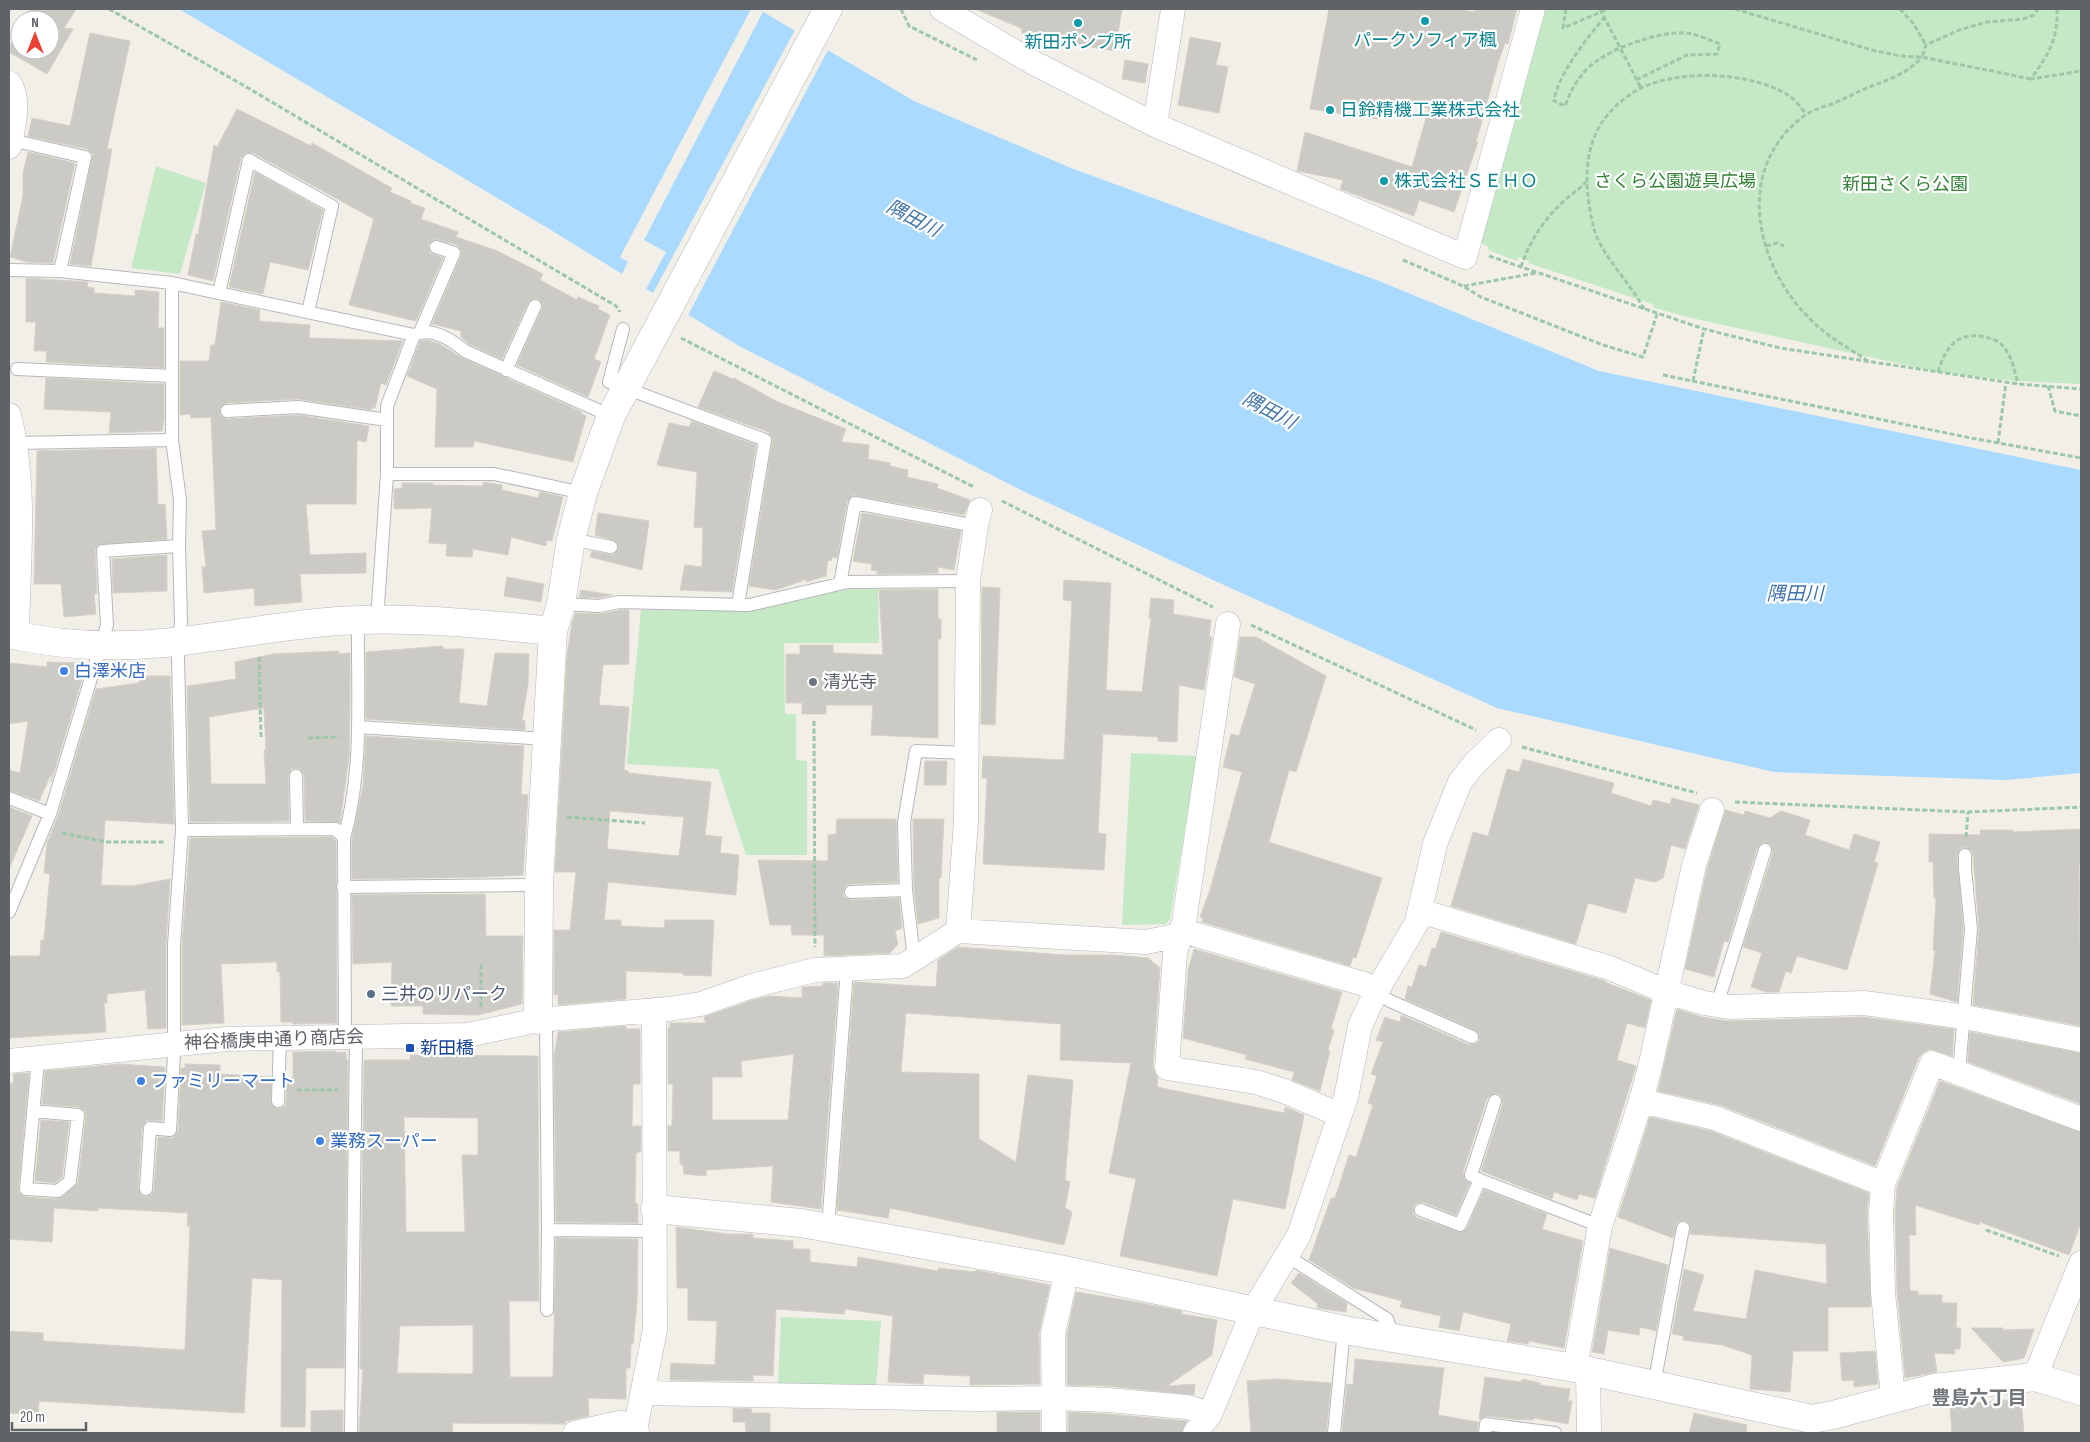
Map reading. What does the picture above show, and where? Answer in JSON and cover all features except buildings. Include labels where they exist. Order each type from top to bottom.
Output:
[{"type":"street","points":[[542,1020],[539,885],[553,631],[561,604],[571,539],[583,493],[611,416],[828,9]]},
{"type":"street","points":[[942,9],[1032,62],[1155,125],[1465,257],[1533,9]]},
{"type":"street","points":[[1155,125],[1173,9]]},
{"type":"street","points":[[9,83],[12,88],[15,106],[14,145]]},
{"type":"street","points":[[9,415],[16,442],[20,509],[13,635],[49,642],[101,645],[180,642],[312,623],[367,620],[425,620],[553,631]]},
{"type":"street","points":[[983,506],[968,581],[966,821],[958,931],[1146,942],[1190,933],[1364,984],[1376,992]]},
{"type":"street","points":[[1232,619],[1184,922],[1179,935],[1176,953],[1168,1068],[1256,1082],[1284,1091],[1340,1115]]},
{"type":"street","points":[[1195,1433],[1210,1414],[1253,1311],[1299,1235],[1346,1097],[1360,1026],[1376,992],[1417,922],[1435,844],[1460,782],[1475,763],[1499,740]]},
{"type":"street","points":[[1589,1433],[1581,1369],[1600,1226],[1641,1102],[1694,865],[1717,802]]},
{"type":"street","points":[[1420,911],[1610,968],[1666,992],[1730,1008],[1864,1002],[1965,1017],[2081,1040]]},
{"type":"street","name":"神谷橋庚申通り商店会","points":[[9,1061],[38,1060],[174,1044],[280,1038],[468,1035],[542,1020],[701,1004],[752,986],[815,970],[903,966],[958,931]]},
{"type":"street","points":[[575,1433],[619,1423],[637,1429],[644,1392],[655,1330],[654,1010]]},
{"type":"street","points":[[1893,1398],[1883,1292],[1881,1212],[1883,1184],[1932,1064],[1959,1072],[2081,1119]]},
{"type":"street","points":[[1641,1102],[1716,1118],[1883,1184]]},
{"type":"street","points":[[655,1220],[801,1223],[1067,1271],[1344,1330],[1581,1369],[1654,1385],[1810,1426],[1833,1415],[1934,1388],[2035,1377],[2081,1391]]},
{"type":"street","points":[[2035,1377],[2081,1263]]},
{"type":"street","points":[[1054,1433],[1053,1333],[1067,1271]]},
{"type":"street","points":[[644,1392],[1108,1400],[1187,1407],[1210,1414]]},
{"type":"lane","points":[[14,145],[85,157],[60,271]]},
{"type":"lane","points":[[219,293],[249,160],[332,206],[308,312]]},
{"type":"lane","points":[[351,1433],[355,1091],[350,1037],[342,887],[344,838],[356,778],[357,732],[367,620],[386,474],[386,406],[454,253],[436,247]]},
{"type":"lane","points":[[9,270],[60,271],[172,283],[417,334],[431,332],[456,343],[465,351],[611,416]]},
{"type":"lane","points":[[146,1189],[150,1128],[170,1130],[174,1044],[174,945],[181,836],[178,658],[180,642],[180,500],[172,440],[172,283]]},
{"type":"lane","points":[[506,370],[535,306]]},
{"type":"lane","points":[[623,329],[609,382],[765,440],[738,605]]},
{"type":"lane","points":[[17,369],[172,376]]},
{"type":"lane","points":[[227,412],[298,407],[386,420]]},
{"type":"lane","points":[[16,442],[172,440]]},
{"type":"lane","points":[[386,474],[494,474],[583,493]]},
{"type":"lane","points":[[840,584],[855,503],[983,506]]},
{"type":"lane","points":[[571,539],[611,547]]},
{"type":"lane","points":[[9,912],[50,814],[107,625],[103,551],[179,546]]},
{"type":"lane","points":[[561,604],[599,606],[619,602],[749,605],[848,582],[968,581]]},
{"type":"lane","points":[[357,732],[546,739]]},
{"type":"lane","points":[[914,959],[906,890],[904,822],[916,751],[967,753]]},
{"type":"lane","points":[[296,776],[297,829]]},
{"type":"lane","points":[[9,798],[50,814]]},
{"type":"lane","points":[[181,836],[297,829],[336,829],[344,838]]},
{"type":"lane","points":[[1717,1005],[1766,850]]},
{"type":"lane","points":[[1959,1072],[1971,929],[1965,855]]},
{"type":"lane","points":[[342,887],[539,885]]},
{"type":"lane","points":[[851,892],[906,890]]},
{"type":"lane","points":[[828,1228],[847,969]]},
{"type":"lane","points":[[1376,992],[1390,1001],[1472,1037]]},
{"type":"lane","points":[[542,1020],[548,1230],[547,1310]]},
{"type":"lane","points":[[278,1095],[280,1038]]},
{"type":"lane","points":[[33,1111],[78,1115],[70,1181],[58,1191],[26,1188],[33,1111],[38,1060]]},
{"type":"lane","points":[[1495,1101],[1471,1176],[1600,1226]]},
{"type":"lane","points":[[1421,1210],[1460,1225],[1480,1180]]},
{"type":"lane","points":[[548,1230],[655,1220]]},
{"type":"lane","points":[[1654,1385],[1682,1228]]},
{"type":"lane","points":[[1287,1256],[1387,1319],[1394,1338]]},
{"type":"lane","points":[[1334,1433],[1344,1330]]},
{"type":"lane","points":[[1485,1433],[1486,1424],[1555,1433]]},
{"type":"path","points":[[109,9],[243,85],[616,306],[621,314]]},
{"type":"path","points":[[1566,9],[1563,28],[1601,10],[1608,9]]},
{"type":"path","points":[[1735,9],[1872,50],[1900,56],[1922,57],[2031,79],[2081,71]]},
{"type":"path","points":[[1900,9],[1913,23],[1926,45]]},
{"type":"path","points":[[1869,362],[1812,322],[1777,276],[1766,246],[1759,217],[1765,165],[1776,142],[1806,114],[1895,77],[1913,67],[1922,57],[1926,45],[1959,30],[1987,22],[2023,19],[2034,14],[2038,9]]},
{"type":"path","points":[[2031,79],[2052,48],[2057,9]]},
{"type":"path","points":[[1601,10],[1640,88]]},
{"type":"path","points":[[1604,17],[1565,73],[1554,101],[1565,106],[1570,92],[1588,68],[1621,48],[1645,38],[1688,33],[1720,44],[1718,54],[1687,55],[1636,80]]},
{"type":"path","points":[[1644,309],[1635,291],[1608,255],[1594,231],[1587,182],[1587,161],[1598,129],[1615,106],[1640,88],[1665,80],[1733,76],[1754,80],[1789,95],[1806,114]]},
{"type":"path","points":[[1521,267],[1527,249],[1543,224],[1564,200],[1581,189],[1587,182]]},
{"type":"path","points":[[1766,246],[1777,244],[1784,246]]},
{"type":"path","points":[[1489,256],[1704,329],[1780,348],[2018,384],[2081,389]]},
{"type":"path","points":[[1538,272],[1463,286],[1481,297],[1603,345],[1642,357],[1657,314]]},
{"type":"path","points":[[1692,381],[1704,329]]},
{"type":"path","points":[[677,335],[983,506],[1499,740],[1535,752],[1717,802],[1968,812],[2081,808]]},
{"type":"path","points":[[1938,372],[1944,354],[1958,339],[1969,335],[1982,336],[2001,344],[2011,358],[2018,384]]},
{"type":"path","points":[[1663,376],[2081,458]]},
{"type":"path","points":[[1998,443],[2006,382]]},
{"type":"path","points":[[2048,386],[2055,411],[2081,416]]},
{"type":"path","points":[[259,648],[261,737]]},
{"type":"path","points":[[814,721],[815,970]]},
{"type":"path","points":[[308,738],[357,732]]},
{"type":"path","points":[[1966,829],[1968,812]]},
{"type":"path","points":[[542,815],[645,823]]},
{"type":"path","points":[[44,829],[106,842],[181,836]]},
{"type":"path","points":[[481,963],[481,1011]]},
{"type":"path","points":[[278,1095],[355,1091]]},
{"type":"path","points":[[1986,1230],[2081,1263]]},
{"type":"green space","name":"新田さくら公園","points":[[1546,9],[2081,9],[2081,384],[2017,381],[1938,372],[1687,317],[1655,308],[1652,304],[1528,263],[1529,261],[1519,257],[1517,261],[1488,250],[1489,247],[1480,243]]},
{"type":"green space","points":[[156,166],[206,183],[180,274],[131,268]]},
{"type":"green space","points":[[878,586],[879,643],[784,643],[785,714],[796,714],[796,760],[807,761],[807,855],[746,855],[718,769],[627,764],[641,610],[750,611],[831,591]]},
{"type":"green space","points":[[1131,753],[1197,756],[1170,919],[1166,924],[1122,925]]},
{"type":"green space","points":[[781,1317],[881,1321],[876,1388],[778,1387]]},
{"type":"water","name":"隅田川","points":[[179,9],[758,9],[914,101],[1071,168],[1379,281],[1599,371],[2081,470],[2081,773],[2006,780],[1774,772],[1497,708],[1215,581],[1023,491],[739,346],[546,227]]},
{"type":"pier","points":[[751,9],[764,10],[644,240],[666,252],[645,291],[621,276],[628,262],[620,257]]},
{"type":"pier","points":[[796,28],[829,48],[687,317],[652,295]]},
{"type":"place","name":"パークソフィア楓","points":[[1425,21]]},
{"type":"place","name":"新田ポンプ所","points":[[1078,23]]},
{"type":"place","name":"日鈴精機工業株式会社","points":[[1330,110]]},
{"type":"place","name":"株式会社ＳＥＨＯ","points":[[1384,181]]},
{"type":"place","name":"白澤米店","points":[[64,671]]},
{"type":"place","name":"清光寺","points":[[813,682]]},
{"type":"place","name":"三井のリパーク","points":[[371,994]]},
{"type":"place","name":"新田橋","points":[[410,1048]]},
{"type":"place","name":"ファミリーマート","points":[[141,1081]]},
{"type":"place","name":"業務スーパー","points":[[320,1141]]},
{"type":"district","name":"豊島六丁目","points":[[1979,1398]]},
{"type":"park label","name":"さくら公園遊具広場","points":[[1675,181]]}]
